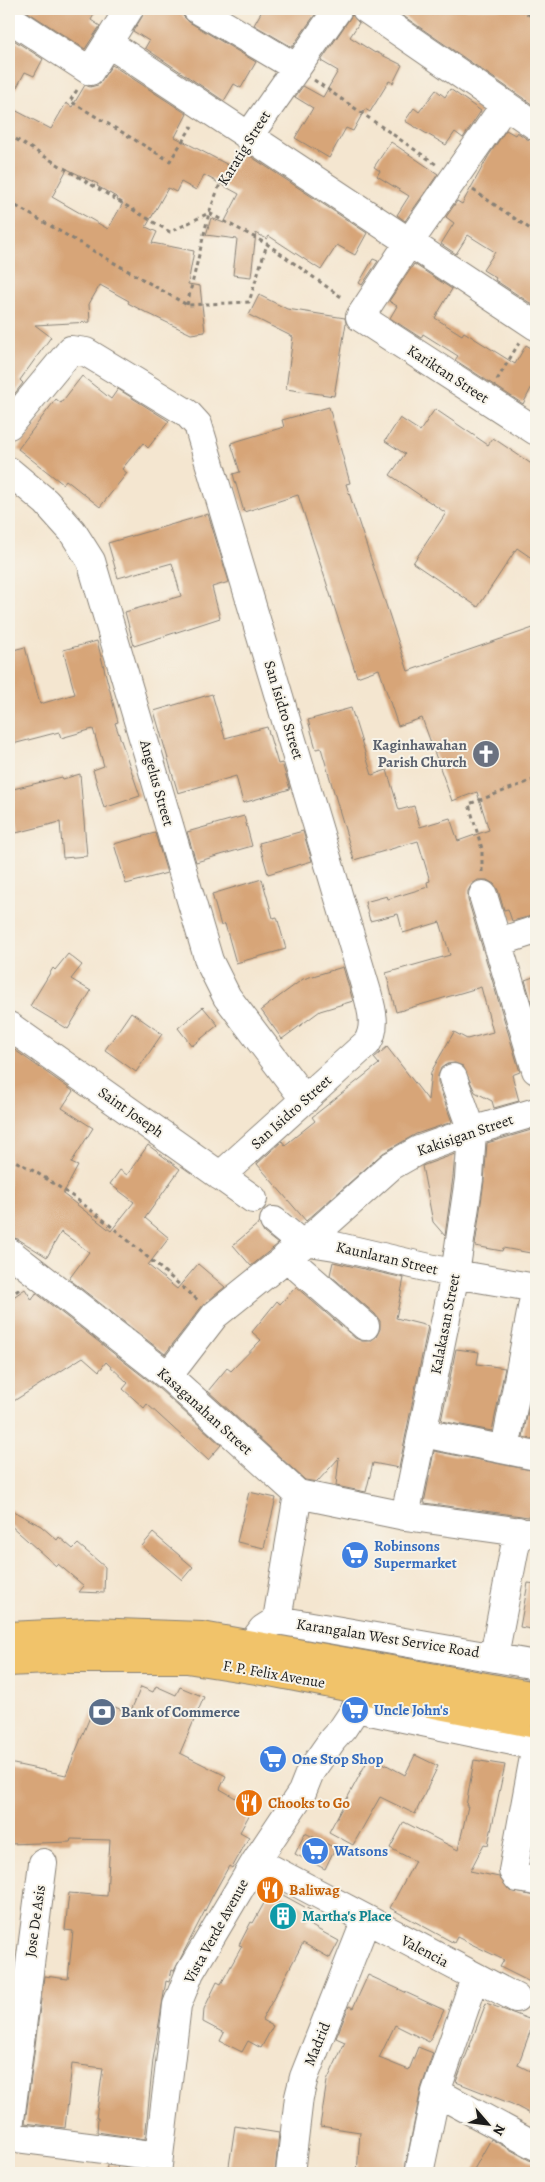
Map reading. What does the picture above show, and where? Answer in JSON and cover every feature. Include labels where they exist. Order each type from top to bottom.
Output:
[{"type":"main road","name":"F. P. Felix Avenue","points":[[9,1636],[90,1632],[202,1636],[536,1696]]},
{"type":"main road","name":"F. P. Felix Avenue","points":[[9,1662],[187,1659],[275,1673],[356,1709],[535,1736]]},
{"type":"street","points":[[9,18],[90,71],[129,9]]},
{"type":"street","points":[[198,9],[297,68]]},
{"type":"street","name":"Karatig Street","points":[[248,137],[338,9]]},
{"type":"street","points":[[366,9],[536,126]]},
{"type":"street","points":[[108,43],[534,325]]},
{"type":"street","points":[[361,315],[505,105]]},
{"type":"street","name":"Kariktan Street","points":[[361,315],[536,431]]},
{"type":"street","name":"San Isidro Street","points":[[9,425],[71,350],[86,352],[187,413],[198,424],[372,1011],[373,1034],[367,1043],[220,1176]]},
{"type":"street","name":"Angelus Street","points":[[9,471],[52,509],[72,531],[91,561],[209,961],[227,997],[306,1100]]},
{"type":"street","points":[[483,895],[499,942],[536,1070]]},
{"type":"street","points":[[499,942],[536,930]]},
{"type":"street","name":"Saint Joseph","points":[[9,1026],[254,1199]]},
{"type":"street","points":[[453,1078],[472,1131]]},
{"type":"street","name":"Kakisigan Street","points":[[168,1376],[215,1315],[296,1249],[391,1166],[418,1150],[472,1131],[536,1112]]},
{"type":"street","name":"Kalakasan Street","points":[[405,1516],[455,1274],[468,1179],[472,1131]]},
{"type":"street","name":"Kaunlaran Street","points":[[274,1221],[290,1236],[296,1249],[335,1246],[455,1274],[536,1288]]},
{"type":"street","points":[[296,1249],[365,1326]]},
{"type":"street","name":"Kasaganahan Street","points":[[9,1252],[168,1376],[298,1494]]},
{"type":"street","points":[[505,1449],[536,1288]]},
{"type":"street","points":[[423,1433],[536,1456]]},
{"type":"street","points":[[277,1620],[298,1494],[405,1516],[527,1532],[514,1660]]},
{"type":"street","points":[[514,1660],[530,1556],[536,1555]]},
{"type":"street","name":"Karangalan West Service Road","points":[[251,1646],[263,1629],[277,1620],[514,1660]]},
{"type":"street","name":"Vista Verde Avenue","points":[[158,2165],[177,2005],[190,1972],[256,1861],[302,1792],[310,1772],[356,1709],[382,1668]]},
{"type":"street","points":[[535,1736],[513,1871],[518,1878],[536,1881]]},
{"type":"street","name":"Valencia","points":[[256,1861],[516,1998]]},
{"type":"street","name":"Jose De Asis","points":[[9,2128],[17,1990],[43,1863]]},
{"type":"street","name":"Madrid","points":[[290,2173],[299,2097],[304,2077],[366,1920]]},
{"type":"street","points":[[419,2173],[436,2092],[475,1978]]},
{"type":"street","points":[[436,2092],[536,2146]]},
{"type":"street","points":[[9,2137],[158,2165]]},
{"type":"path","points":[[520,9],[536,19]]},
{"type":"path","points":[[297,68],[536,233]]},
{"type":"path","points":[[70,102],[170,161],[204,108]]},
{"type":"path","points":[[9,136],[170,232],[209,213],[267,244],[361,315]]},
{"type":"path","name":"Karatig Street","points":[[187,305],[209,213],[220,184],[248,137]]},
{"type":"path","points":[[9,202],[187,305],[249,302],[267,244]]},
{"type":"path","points":[[486,399],[534,325]]},
{"type":"path","points":[[483,895],[482,849],[469,804],[536,779]]},
{"type":"path","points":[[9,1158],[38,1173],[84,1205],[215,1315]]},
{"type":"path","points":[[535,1736],[536,1712]]},
{"type":"building","points":[[23,9],[97,9],[91,20],[100,26],[85,49]]},
{"type":"building","points":[[144,9],[181,9],[183,16],[189,22],[256,62],[241,88],[234,84],[224,101],[145,48],[149,41],[133,31],[142,17]]},
{"type":"building","points":[[263,9],[319,9],[292,47],[254,25]]},
{"type":"building","points":[[401,9],[536,9],[536,107],[399,13]]},
{"type":"building","points":[[352,15],[359,23],[350,37],[375,53],[402,65],[393,83],[389,81],[370,112],[365,109],[353,131],[346,128],[329,158],[295,138],[313,108],[295,97],[303,86],[323,97],[338,71],[321,61]]},
{"type":"building","points":[[9,37],[43,59],[34,76],[25,72],[9,102]]},
{"type":"building","points":[[112,65],[187,114],[175,137],[234,168],[244,152],[367,233],[355,255],[337,245],[321,270],[269,236],[267,239],[256,233],[251,277],[233,275],[237,239],[206,235],[211,218],[224,223],[239,194],[204,175],[196,190],[181,182],[176,192],[168,188],[146,227],[157,232],[152,243],[194,251],[188,284],[200,286],[205,332],[191,334],[128,303],[129,301],[100,285],[89,304],[90,322],[35,325],[51,337],[20,380],[23,383],[9,401],[9,107],[51,129],[66,103],[72,107],[85,85],[90,87],[98,85]],"holes":[[[67,169],[98,184],[97,186],[123,203],[108,229],[52,197]]]},
{"type":"building","points":[[450,89],[481,111],[463,138],[455,132],[446,145],[405,121],[414,108],[419,112],[436,90],[445,97]]},
{"type":"building","points":[[506,130],[515,135],[517,132],[527,139],[536,141],[536,307],[483,270],[495,252],[468,235],[456,254],[441,244],[454,223],[446,217],[457,201],[462,204],[489,155]]},
{"type":"building","points":[[391,142],[438,174],[405,221],[397,215],[409,196],[377,176],[380,171],[374,167]]},
{"type":"building","points":[[373,259],[378,261],[362,285],[359,283]]},
{"type":"building","points":[[414,264],[452,289],[435,318],[462,335],[464,332],[515,364],[526,345],[536,351],[536,379],[523,404],[455,360],[458,356],[423,334],[421,338],[390,318],[397,306],[389,301]]},
{"type":"building","points":[[259,295],[287,309],[345,318],[346,323],[334,396],[286,389],[293,337],[249,315]]},
{"type":"building","points":[[82,376],[111,399],[118,389],[169,421],[148,448],[143,443],[122,469],[127,473],[100,507],[66,480],[63,484],[18,449],[56,399],[61,403]]},
{"type":"building","points":[[329,407],[350,483],[346,484],[408,671],[536,627],[536,915],[512,921],[508,909],[504,910],[498,890],[494,884],[487,880],[478,880],[472,884],[468,891],[468,900],[520,1072],[512,1075],[519,1101],[494,1108],[492,1101],[475,1092],[463,1066],[455,1063],[447,1064],[441,1068],[438,1083],[452,1122],[416,1134],[383,1153],[306,1221],[257,1164],[282,1141],[285,1145],[315,1121],[312,1117],[379,1064],[374,1058],[387,1047],[428,1100],[431,1072],[454,1032],[467,1039],[493,1032],[481,987],[396,1012],[386,973],[450,955],[440,922],[403,933],[398,914],[370,921],[365,902],[387,896],[388,899],[428,887],[427,882],[430,881],[418,841],[354,860],[321,748],[316,749],[308,720],[351,708],[372,775],[387,770],[399,810],[414,806],[420,827],[450,818],[458,841],[489,830],[477,792],[452,801],[422,718],[398,726],[379,669],[357,677],[298,495],[244,512],[233,474],[240,472],[231,443],[284,427],[282,420]]},
{"type":"building","points":[[435,409],[488,445],[493,438],[536,467],[536,561],[517,548],[478,607],[413,563],[446,513],[390,475],[405,454],[385,441],[400,418],[420,431]]},
{"type":"building","points":[[208,514],[229,582],[212,587],[220,618],[134,646],[125,612],[181,596],[172,563],[118,578],[108,543]]},
{"type":"building","points":[[97,641],[118,722],[115,723],[140,796],[104,808],[93,770],[104,766],[93,729],[61,738],[59,732],[9,745],[9,651],[25,647],[40,704],[75,694],[63,650]]},
{"type":"building","points":[[212,694],[225,738],[267,727],[278,764],[282,763],[290,789],[243,803],[236,776],[178,793],[154,711]]},
{"type":"building","points":[[80,774],[87,856],[63,858],[60,822],[16,833],[9,803],[9,790]]},
{"type":"building","points":[[244,816],[252,846],[196,862],[187,832]]},
{"type":"building","points":[[303,831],[312,861],[268,874],[259,843]]},
{"type":"building","points":[[155,833],[167,873],[126,884],[114,844]]},
{"type":"building","points":[[262,879],[273,918],[277,917],[286,949],[236,963],[225,924],[221,926],[212,894]]},
{"type":"building","points":[[68,954],[82,965],[71,979],[91,991],[68,1029],[30,1006],[53,968],[55,970]]},
{"type":"building","points":[[343,967],[353,1001],[320,1011],[282,1039],[261,1010],[303,979]]},
{"type":"building","points":[[536,976],[536,1017],[525,980]]},
{"type":"building","points":[[203,1007],[218,1025],[192,1046],[178,1028]]},
{"type":"building","points":[[131,1012],[162,1034],[136,1072],[105,1050]]},
{"type":"building","points":[[9,1046],[73,1091],[62,1108],[93,1128],[71,1163],[78,1166],[63,1194],[111,1231],[134,1202],[110,1184],[120,1170],[127,1175],[148,1145],[180,1169],[145,1218],[169,1238],[148,1265],[177,1289],[198,1264],[225,1287],[203,1305],[165,1354],[69,1279],[89,1252],[61,1232],[47,1257],[18,1239],[9,1237]]},
{"type":"building","points":[[535,1129],[536,1254],[503,1248],[502,1251],[475,1246],[487,1143]]},
{"type":"building","points":[[455,1154],[445,1236],[433,1222],[422,1166]]},
{"type":"building","points":[[259,1223],[264,1233],[278,1244],[251,1266],[233,1245]]},
{"type":"building","points":[[333,1262],[404,1278],[396,1318],[428,1326],[399,1468],[373,1463],[366,1492],[336,1486],[339,1458],[317,1482],[305,1480],[208,1391],[227,1368],[231,1371],[261,1340],[252,1332],[277,1301],[280,1304],[296,1287],[355,1338],[362,1341],[370,1341],[376,1337],[380,1329],[380,1321],[375,1314],[330,1275]]},
{"type":"building","points":[[25,1289],[32,1300],[36,1293],[158,1388],[221,1445],[208,1460],[147,1404],[144,1408],[123,1389],[128,1383],[106,1362],[99,1371],[83,1357],[9,1404],[9,1300]]},
{"type":"building","points":[[456,1349],[479,1352],[477,1364],[505,1368],[492,1431],[441,1421]]},
{"type":"building","points":[[536,1374],[536,1440],[523,1437]]},
{"type":"building","points":[[434,1451],[536,1471],[536,1491],[533,1490],[529,1517],[424,1503]]},
{"type":"building","points":[[249,1492],[276,1498],[264,1548],[237,1542]]},
{"type":"building","points":[[9,1509],[41,1526],[57,1540],[59,1537],[73,1549],[78,1544],[105,1567],[104,1593],[79,1592],[84,1586],[58,1564],[56,1566],[9,1524]]},
{"type":"building","points":[[153,1533],[193,1567],[182,1580],[142,1546]]},
{"type":"building","points":[[528,1583],[536,1584],[536,1630],[520,1627]]},
{"type":"building","points":[[156,1686],[176,1695],[180,1687],[204,1697],[180,1753],[226,1776],[220,1789],[253,1808],[240,1832],[249,1837],[232,1868],[229,1866],[214,1893],[174,1971],[172,1970],[169,1982],[166,1981],[153,2060],[145,2139],[97,2132],[98,2118],[96,2118],[103,2068],[72,2064],[65,2128],[25,2123],[44,1976],[68,1979],[73,1931],[65,1930],[69,1893],[107,1896],[110,1840],[71,1839],[70,1842],[9,1844],[9,1763],[66,1775],[97,1700],[130,1713],[141,1687],[153,1692]]},
{"type":"building","points":[[415,1755],[438,1766],[415,1814],[380,1797],[353,1845],[329,1832],[370,1756],[405,1775]]},
{"type":"building","points":[[474,1760],[505,1765],[488,1845],[484,1844],[470,1871],[499,1877],[510,1891],[536,1896],[536,1985],[500,1967],[504,1960],[457,1937],[454,1943],[390,1908],[415,1861],[390,1848],[404,1822],[458,1850],[468,1806],[466,1806]]},
{"type":"building","name":"Watsons","points":[[305,1833],[335,1848],[325,1869],[295,1854]]},
{"type":"building","points":[[272,1889],[312,1911],[306,1923],[339,1941],[330,1958],[303,1943],[262,2020],[273,2026],[261,2048],[248,2041],[242,2052],[220,2041],[224,2033],[203,2022],[204,2009],[217,1982],[221,1984],[242,1946],[239,1945],[251,1922],[253,1923]]},
{"type":"building","points":[[368,1975],[444,2010],[429,2042],[395,2025],[379,2058],[409,2070],[418,2047],[433,2053],[421,2089],[404,2173],[357,2173],[360,2132],[320,2126],[327,2081],[345,2042],[336,2038],[349,2006],[353,2008]]},
{"type":"building","points":[[486,2003],[534,2021],[518,2065],[536,2074],[536,2117],[512,2104],[456,2082]]},
{"type":"building","points":[[235,2126],[279,2133],[275,2173],[228,2173]]},
{"type":"building","points":[[491,2139],[536,2162],[536,2173],[472,2173]]},
{"type":"building","points":[[107,2165],[142,2170],[142,2173],[106,2173]]},
{"type":"place","name":"Kaginhawahan Parish Church","points":[[486,754]]},
{"type":"place","name":"Robinsons Supermarket","points":[[355,1555]]},
{"type":"place","name":"Uncle John's","points":[[355,1710]]},
{"type":"place","name":"Bank of Commerce","points":[[102,1712]]},
{"type":"place","name":"One Stop Shop","points":[[273,1759]]},
{"type":"place","name":"Chooks to Go","points":[[249,1803]]},
{"type":"place","name":"Watsons","points":[[315,1851]]},
{"type":"place","name":"Baliwag","points":[[270,1890]]},
{"type":"place","name":"Martha's Place","points":[[283,1916]]}]
